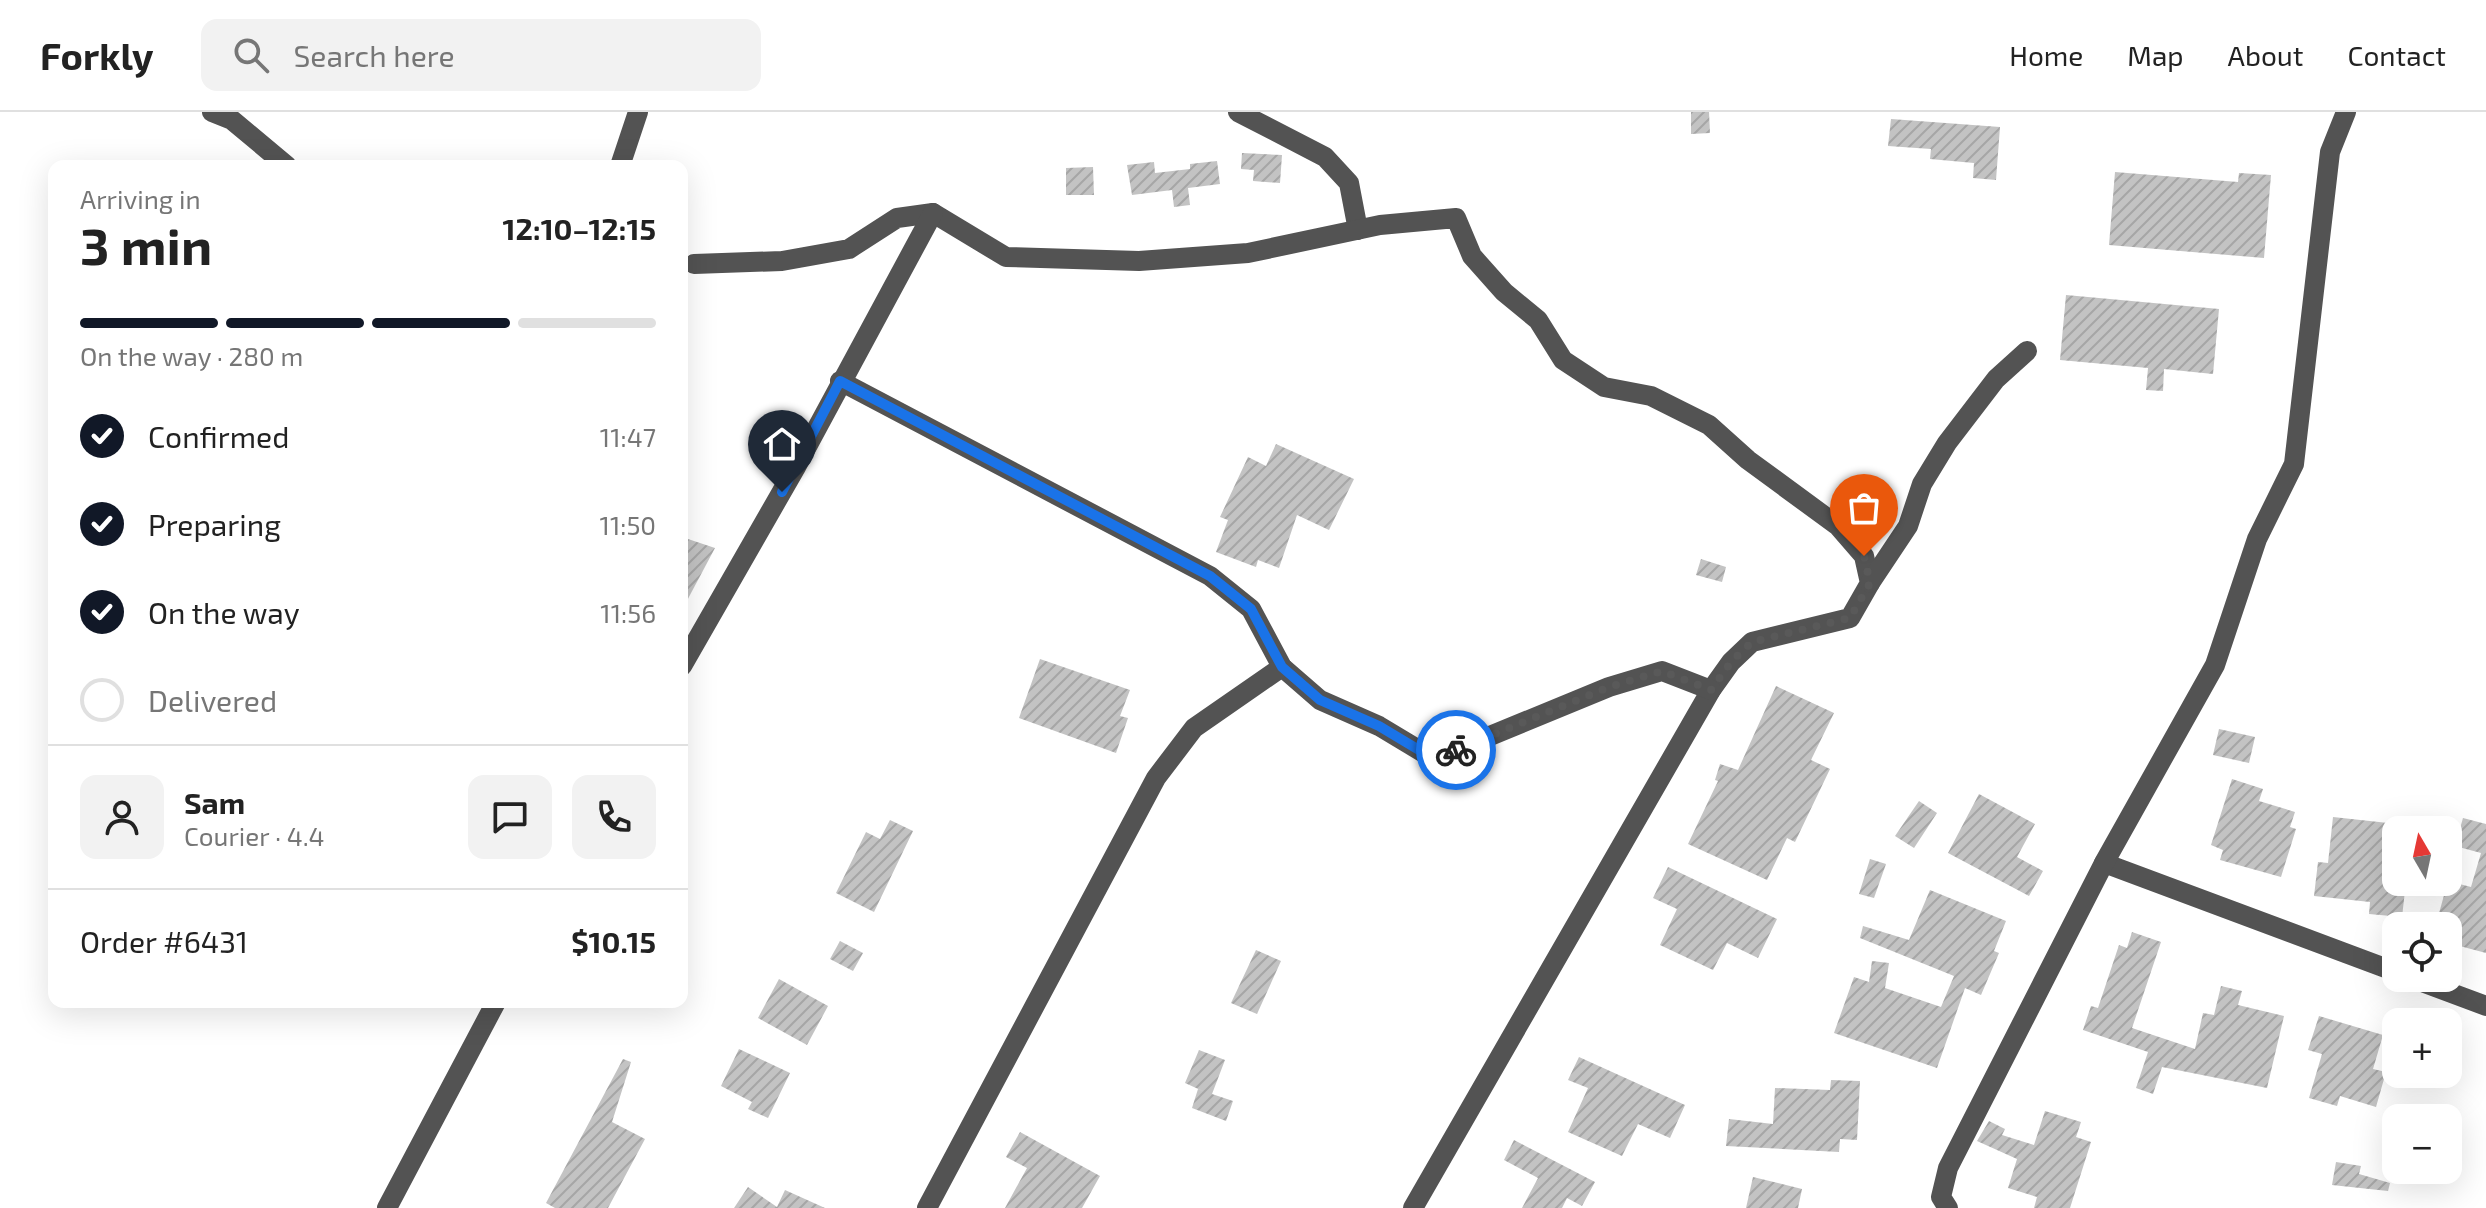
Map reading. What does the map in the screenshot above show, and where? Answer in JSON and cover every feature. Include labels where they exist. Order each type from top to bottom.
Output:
[{"type":"street","points":[[212,112],[232,120],[280,160]]},
{"type":"street","points":[[1238,112],[1325,157],[1349,183],[1358,230]]},
{"type":"street","points":[[1948,1208],[1941,1197],[1948,1168],[2104,863],[2215,665],[2257,539],[2294,464],[2330,152],[2346,112]]},
{"type":"street","points":[[621,160],[631,116]]},
{"type":"street","points":[[688,655],[933,213]]},
{"type":"street","points":[[694,264],[782,261],[849,249],[897,218],[933,213],[1006,257],[1181,259],[1248,253],[1358,230],[1456,218],[1472,256],[1504,292],[1538,320],[1563,360],[1604,387],[1651,396],[1709,425],[1748,460],[1838,526],[1864,556],[1870,583]]},
{"type":"street","points":[[1413,1208],[1711,690],[1731,662],[1752,642],[1850,618],[1908,526],[1922,484],[1947,443],[1996,379],[2027,351]]},
{"type":"street","points":[[840,381],[1210,576],[1251,609],[1282,667],[1320,700],[1379,726],[1434,759],[1609,687],[1662,671],[1711,690]]},
{"type":"street","points":[[927,1208],[1156,778],[1194,728],[1282,667]]},
{"type":"street","points":[[2104,863],[2382,967]]},
{"type":"street","points":[[2448,992],[2486,1006]]},
{"type":"street","points":[[387,1208],[493,1008]]},
{"type":"building","points":[[1691,112],[1709,112],[1710,133],[1691,134]]},
{"type":"building","points":[[1891,119],[2000,127],[1996,180],[1973,178],[1974,163],[1930,159],[1931,149],[1888,146]]},
{"type":"building","points":[[1242,153],[1282,155],[1280,183],[1253,181],[1254,170],[1241,169]]},
{"type":"building","points":[[1217,161],[1220,184],[1188,188],[1190,205],[1174,207],[1172,190],[1132,195],[1127,165],[1154,162],[1155,173],[1190,169],[1190,164]]},
{"type":"building","points":[[1093,167],[1094,195],[1066,195],[1066,168]]},
{"type":"building","points":[[2115,172],[2238,182],[2239,173],[2271,175],[2264,258],[2109,245]]},
{"type":"building","points":[[2066,295],[2219,309],[2213,374],[2164,369],[2163,391],[2146,390],[2148,368],[2060,360]]},
{"type":"building","points":[[1276,444],[1354,479],[1329,530],[1297,515],[1279,568],[1258,560],[1256,567],[1216,552],[1228,520],[1220,517],[1248,457],[1266,466]]},
{"type":"building","points":[[688,539],[715,548],[688,599]]},
{"type":"building","points":[[1701,559],[1726,567],[1722,582],[1696,575]]},
{"type":"building","points":[[1040,659],[1130,690],[1120,716],[1128,718],[1116,753],[1019,718]]},
{"type":"building","points":[[1776,686],[1834,713],[1811,760],[1830,769],[1795,842],[1787,838],[1767,880],[1688,844],[1718,781],[1715,780],[1720,764],[1738,770]]},
{"type":"building","points":[[2219,729],[2255,737],[2249,763],[2213,755]]},
{"type":"building","points":[[2232,779],[2263,789],[2259,801],[2295,812],[2290,827],[2296,829],[2281,877],[2220,860],[2223,850],[2211,845]]},
{"type":"building","points":[[1979,794],[2035,824],[2017,857],[2043,871],[2029,896],[1948,853]]},
{"type":"building","points":[[1919,801],[1937,813],[1914,848],[1895,836]]},
{"type":"building","points":[[2333,817],[2382,822],[2382,896],[2404,896],[2403,912],[2369,914],[2370,902],[2314,896],[2318,862],[2328,863]]},
{"type":"building","points":[[2463,818],[2486,824],[2486,953],[2462,947],[2462,912],[2439,912],[2444,896],[2462,896],[2462,885],[2471,887],[2481,853],[2462,848]]},
{"type":"building","points":[[890,820],[913,831],[874,912],[836,893],[866,832],[880,839]]},
{"type":"building","points":[[1870,859],[1886,864],[1874,898],[1859,894]]},
{"type":"building","points":[[1668,867],[1777,919],[1758,958],[1727,943],[1713,970],[1660,945],[1677,909],[1653,898]]},
{"type":"building","points":[[1930,890],[2006,921],[1994,951],[1999,953],[1981,995],[1965,988],[1937,1068],[1834,1033],[1854,977],[1869,982],[1872,961],[1889,963],[1885,988],[1941,1007],[1954,976],[1860,938],[1863,926],[1909,940]]},
{"type":"building","points":[[2132,932],[2161,942],[2132,1028],[2195,1049],[2203,1013],[2214,1015],[2221,986],[2242,991],[2238,1005],[2284,1016],[2267,1088],[2162,1067],[2153,1094],[2136,1088],[2148,1052],[2083,1030],[2091,1006],[2098,1008],[2119,945],[2127,948]]},
{"type":"building","points":[[840,941],[863,953],[853,971],[830,959]]},
{"type":"building","points":[[1256,950],[1281,961],[1257,1014],[1231,1003]]},
{"type":"building","points":[[779,979],[828,1006],[807,1045],[758,1018]]},
{"type":"building","points":[[2319,1016],[2382,1035],[2373,1069],[2382,1071],[2382,1086],[2376,1107],[2340,1096],[2337,1106],[2309,1098],[2322,1054],[2308,1050]]},
{"type":"building","points":[[739,1049],[790,1073],[768,1118],[748,1109],[752,1102],[721,1086]]},
{"type":"building","points":[[1199,1050],[1225,1060],[1212,1094],[1233,1101],[1226,1121],[1192,1108],[1198,1089],[1205,1092],[1185,1083]]},
{"type":"building","points":[[1579,1057],[1685,1105],[1670,1138],[1638,1124],[1622,1156],[1568,1132],[1588,1088],[1568,1080]]},
{"type":"building","points":[[623,1059],[631,1062],[612,1122],[645,1139],[608,1208],[555,1208],[546,1203]]},
{"type":"building","points":[[1831,1080],[1860,1081],[1857,1140],[1840,1139],[1839,1152],[1726,1146],[1729,1119],[1773,1124],[1775,1088],[1830,1090]]},
{"type":"building","points":[[2045,1111],[2081,1122],[2076,1137],[2091,1142],[2070,1208],[2034,1208],[2037,1197],[2008,1188],[2017,1159],[1977,1141],[1989,1121],[2005,1129],[2002,1135],[2034,1145]]},
{"type":"building","points":[[1020,1132],[1100,1176],[1082,1208],[1005,1208],[1027,1168],[1006,1157]]},
{"type":"building","points":[[1514,1140],[1595,1182],[1582,1206],[1567,1198],[1562,1208],[1522,1208],[1538,1178],[1504,1160]]},
{"type":"building","points":[[2336,1162],[2361,1166],[2359,1174],[2390,1184],[2388,1191],[2332,1185]]},
{"type":"building","points":[[1753,1177],[1802,1189],[1798,1208],[1746,1208]]},
{"type":"building","points":[[748,1187],[777,1207],[785,1190],[825,1208],[734,1208]]},
{"type":"way so far","points":[[1456,750],[1609,687],[1662,671],[1711,690],[1731,662],[1752,642],[1850,618],[1870,583],[1864,556]]},
{"type":"route","points":[[782,492],[840,381],[1210,576],[1251,609],[1282,667],[1320,700],[1379,726],[1434,759],[1456,750]]}]
